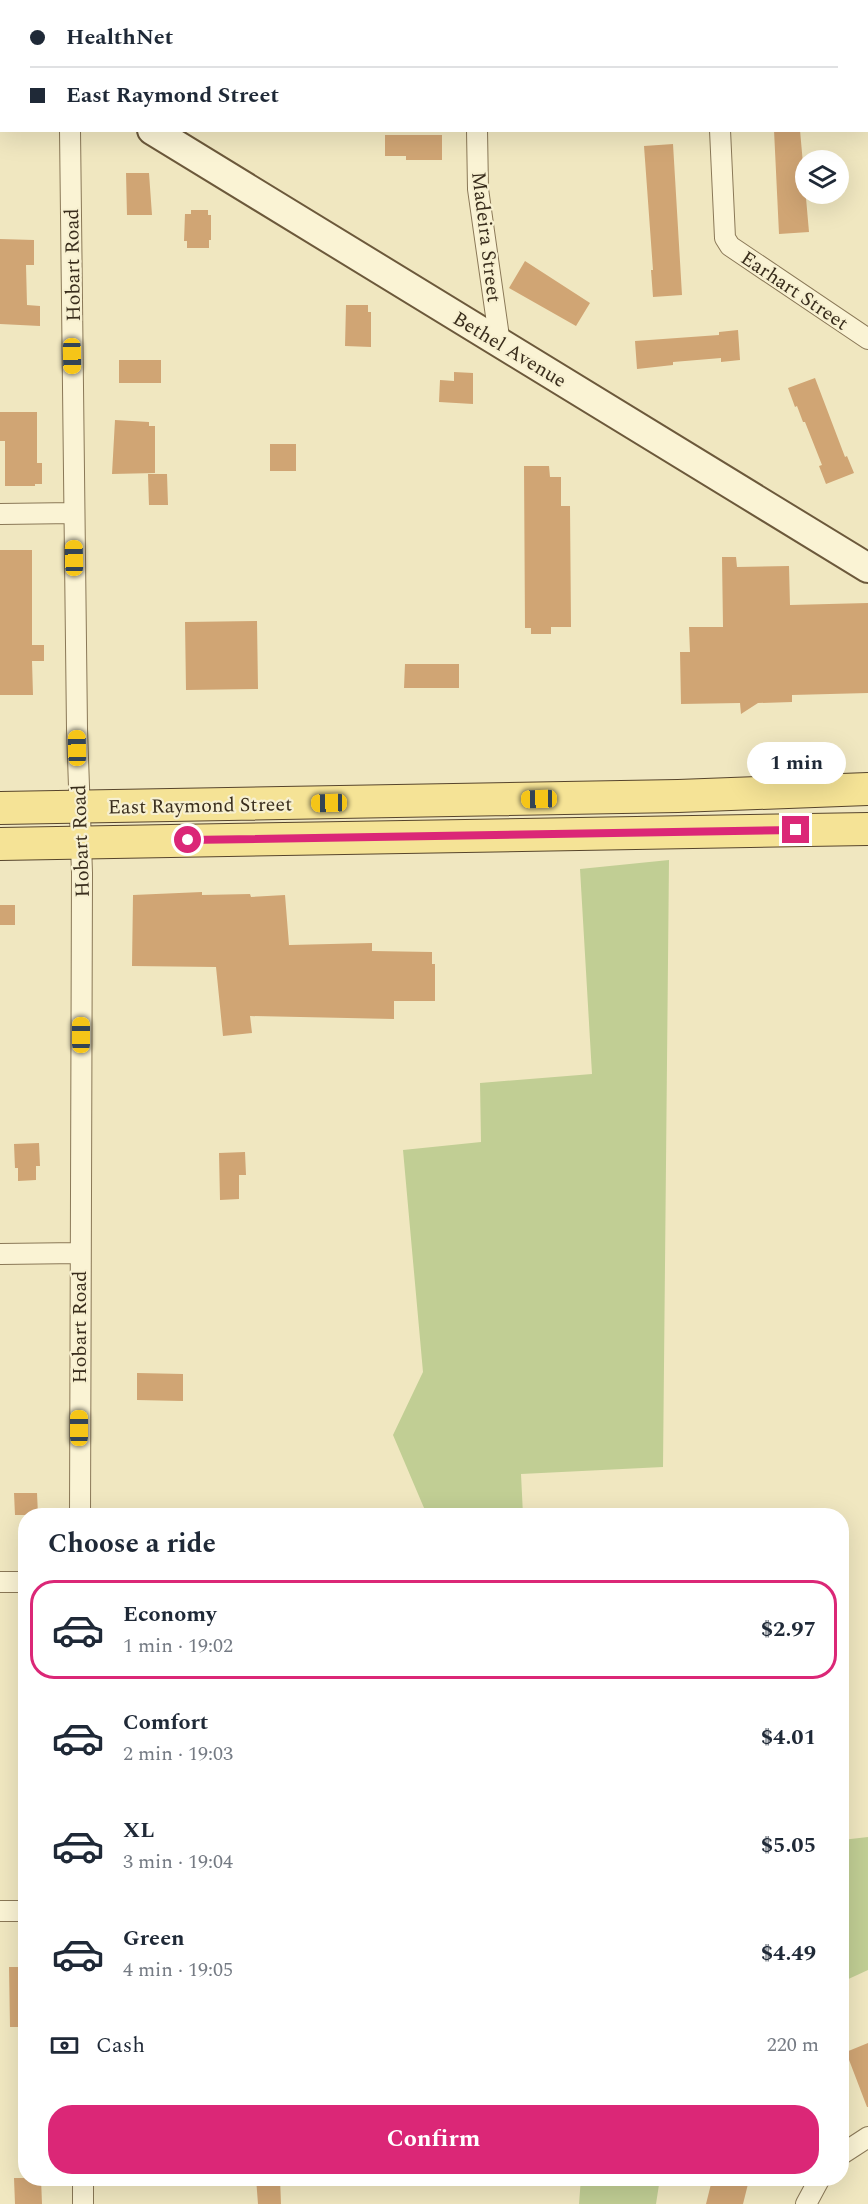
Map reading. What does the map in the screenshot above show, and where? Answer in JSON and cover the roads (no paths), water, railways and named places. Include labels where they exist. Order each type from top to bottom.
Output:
[{"type":"main road","name":"East Raymond Street","points":[[0,807],[666,797],[868,789]]},
{"type":"main road","name":"East Raymond Street","points":[[0,844],[868,829]]},
{"type":"street","name":"Hobart Road","points":[[70,132],[78,806],[82,873],[80,1508]]},
{"type":"street","name":"Bethel Avenue","points":[[155,132],[868,568]]},
{"type":"street","name":"Madeira Street","points":[[477,132],[478,189],[501,344]]},
{"type":"street","name":"Earhart Street","points":[[720,132],[725,238],[730,246],[868,339]]},
{"type":"street","points":[[0,514],[74,513]]},
{"type":"street","points":[[0,1254],[79,1253]]},
{"type":"street","points":[[0,1582],[18,1582]]},
{"type":"street","points":[[0,1911],[18,1911]]},
{"type":"street","points":[[849,2149],[868,2137]]},
{"type":"street","points":[[83,2186],[83,2204]]},
{"type":"street","points":[[806,2204],[816,2186]]}]
